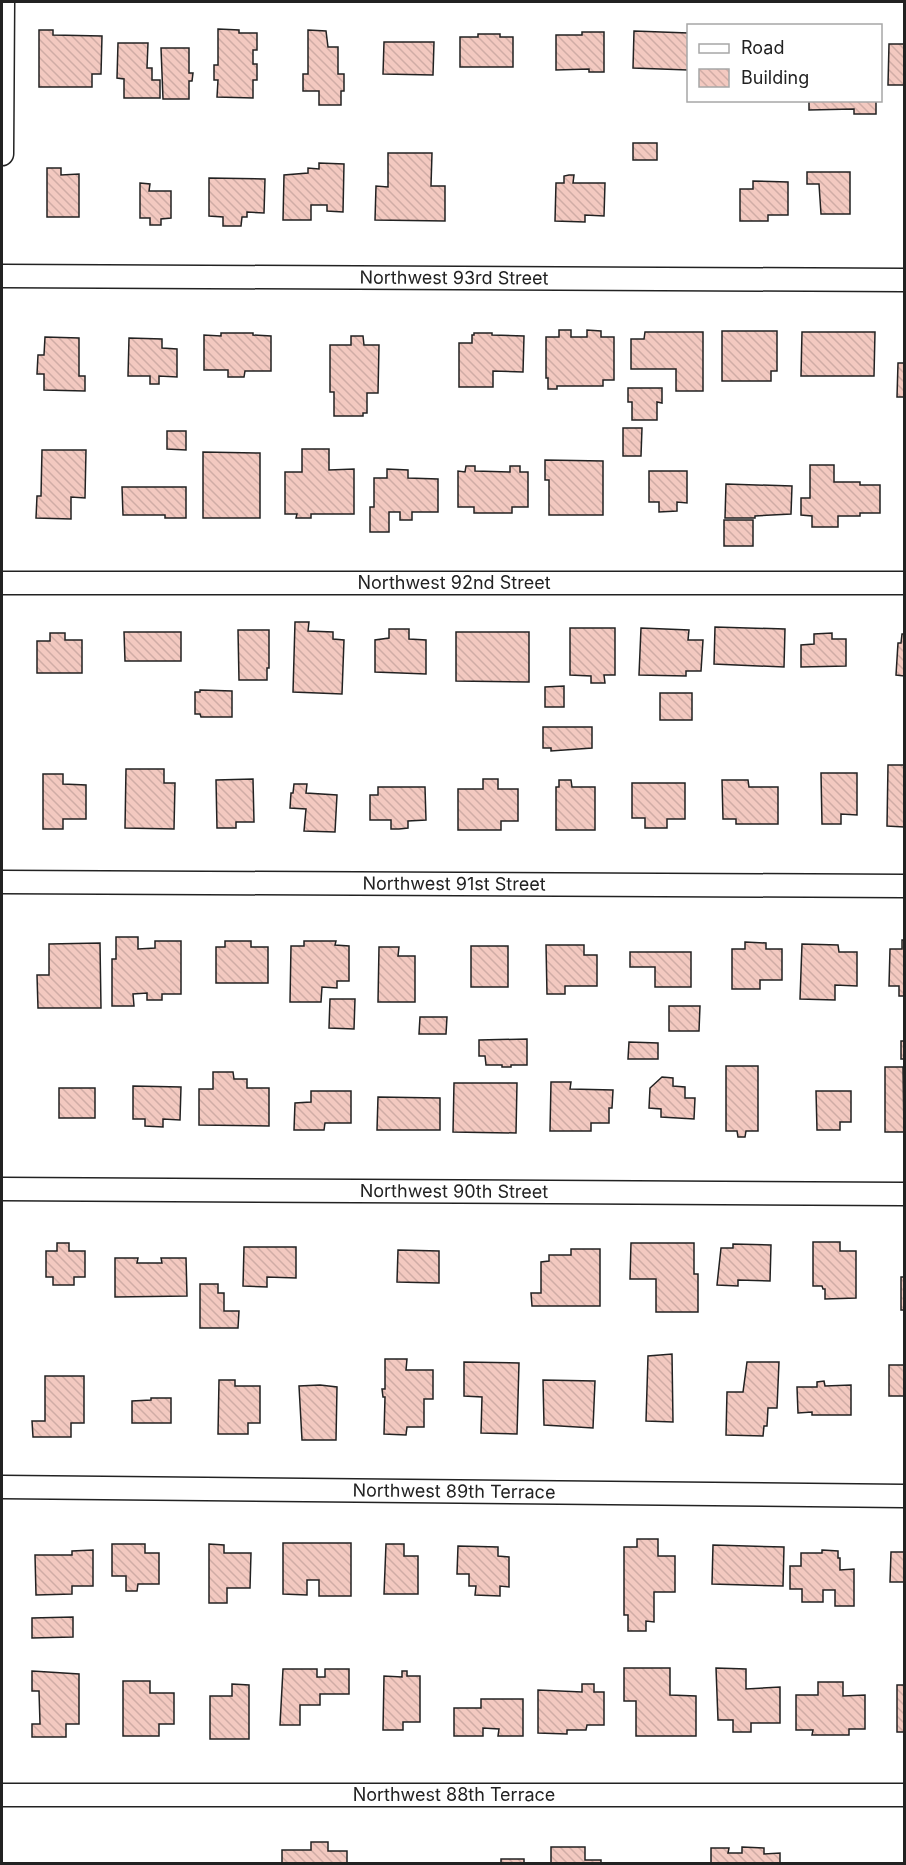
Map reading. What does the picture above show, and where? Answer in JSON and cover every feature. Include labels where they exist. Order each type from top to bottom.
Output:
[{"type":"street","points":[[2,154],[3,2]]},
{"type":"street","name":"Northwest 93rd Street","points":[[2,276],[904,280]]},
{"type":"street","name":"Northwest 92nd Street","points":[[2,584],[904,583]]},
{"type":"street","name":"Northwest 91st Street","points":[[2,882],[904,886]]},
{"type":"street","name":"Northwest 90th Street","points":[[2,1189],[904,1194]]},
{"type":"street","name":"Northwest 89th Terrace","points":[[2,1487],[904,1496]]},
{"type":"street","name":"Northwest 88th Terrace","points":[[2,1795],[904,1795]]},
{"type":"building","points":[[218,29],[239,30],[239,33],[257,33],[257,50],[253,50],[253,64],[257,64],[257,80],[253,80],[253,98],[217,97],[218,80],[214,80],[214,65],[218,65]]},
{"type":"building","points":[[39,30],[53,30],[53,35],[102,36],[101,74],[92,74],[92,87],[39,87]]},
{"type":"building","points":[[308,30],[326,31],[328,47],[338,47],[338,74],[344,74],[341,105],[319,105],[319,91],[303,91],[303,74],[308,74]]},
{"type":"building","points":[[634,31],[687,33],[687,70],[633,68]]},
{"type":"building","points":[[582,32],[604,32],[604,72],[589,72],[589,69],[556,70],[556,35],[582,35]]},
{"type":"building","points":[[478,34],[500,34],[500,37],[513,37],[513,67],[460,67],[460,37],[478,37]]},
{"type":"building","points":[[384,42],[434,42],[433,75],[383,74]]},
{"type":"building","points":[[118,43],[148,43],[147,68],[152,68],[152,80],[160,80],[160,98],[124,98],[124,79],[117,78]]},
{"type":"building","points":[[889,44],[904,44],[904,85],[888,85]]},
{"type":"building","points":[[161,48],[189,48],[189,73],[193,73],[192,81],[189,81],[189,99],[163,99]]},
{"type":"building","points":[[809,102],[876,102],[876,114],[854,114],[854,109],[809,110]]},
{"type":"building","points":[[633,143],[657,143],[657,160],[633,160]]},
{"type":"building","points":[[388,153],[432,153],[431,186],[445,186],[445,221],[375,220],[376,186],[388,187]]},
{"type":"building","points":[[319,163],[344,164],[343,212],[327,211],[327,205],[311,205],[311,220],[283,220],[284,175],[308,173],[308,168],[319,169]]},
{"type":"building","points":[[47,168],[61,168],[61,175],[79,174],[79,217],[47,217]]},
{"type":"building","points":[[807,172],[850,172],[850,214],[821,214],[819,184],[807,184]]},
{"type":"building","points":[[574,175],[573,183],[605,183],[604,216],[585,215],[585,222],[555,221],[556,183],[564,183],[564,176]]},
{"type":"building","points":[[209,178],[265,179],[264,213],[247,212],[247,217],[242,217],[241,226],[223,226],[223,217],[209,216]]},
{"type":"building","points":[[753,181],[788,182],[788,215],[768,215],[768,221],[740,221],[740,189],[753,189]]},
{"type":"building","points":[[140,183],[150,184],[149,191],[171,191],[171,218],[161,219],[161,225],[150,225],[150,218],[140,218]]},
{"type":"building","points":[[559,330],[571,330],[571,337],[587,337],[587,330],[601,331],[601,337],[614,337],[614,380],[603,380],[603,386],[557,386],[557,389],[548,389],[546,337],[559,337]]},
{"type":"building","points":[[722,331],[777,331],[777,371],[771,371],[771,381],[722,381]]},
{"type":"building","points":[[645,332],[703,332],[703,391],[676,391],[676,369],[631,369],[631,339],[644,339]]},
{"type":"building","points":[[802,332],[875,332],[874,376],[801,376]]},
{"type":"building","points":[[221,333],[253,333],[253,335],[271,336],[271,371],[245,371],[244,377],[228,377],[228,370],[204,370],[204,335],[221,336]]},
{"type":"building","points":[[474,333],[524,336],[523,372],[493,371],[493,387],[459,387],[459,343],[472,343]]},
{"type":"building","points":[[351,336],[363,336],[364,345],[379,345],[378,393],[367,393],[367,413],[363,413],[363,416],[334,416],[334,392],[330,392],[330,345],[351,345]]},
{"type":"building","points":[[45,337],[79,338],[79,376],[85,376],[85,391],[44,390],[44,374],[37,374],[38,355],[44,355]]},
{"type":"building","points":[[129,338],[162,339],[162,348],[177,349],[177,377],[159,376],[159,384],[150,384],[150,376],[128,376]]},
{"type":"building","points":[[898,363],[904,363],[904,397],[897,397]]},
{"type":"building","points":[[628,388],[662,388],[662,403],[657,402],[657,420],[632,420],[632,402],[628,402]]},
{"type":"building","points":[[623,428],[642,428],[641,456],[623,456]]},
{"type":"building","points":[[167,431],[186,431],[186,450],[167,449]]},
{"type":"building","points":[[302,449],[329,449],[329,470],[354,469],[354,514],[311,514],[311,518],[296,518],[297,514],[285,514],[285,472],[302,472]]},
{"type":"building","points":[[42,450],[86,450],[85,498],[71,497],[71,519],[36,518],[37,496],[41,496]]},
{"type":"building","points":[[203,452],[260,453],[260,518],[203,518]]},
{"type":"building","points":[[545,460],[603,461],[603,515],[549,515],[549,480],[545,480]]},
{"type":"building","points":[[810,465],[834,465],[834,482],[880,485],[880,513],[838,516],[838,527],[812,527],[812,516],[801,515],[801,498],[810,498]]},
{"type":"building","points":[[466,466],[475,466],[475,471],[510,472],[510,466],[520,466],[520,472],[528,472],[528,507],[512,507],[512,513],[474,513],[474,507],[458,507],[458,471],[465,472]]},
{"type":"building","points":[[387,469],[408,470],[408,478],[438,479],[438,512],[412,512],[412,520],[400,520],[400,512],[389,512],[389,532],[370,532],[370,507],[374,507],[374,478],[387,478]]},
{"type":"building","points":[[649,471],[687,471],[687,503],[677,502],[677,511],[659,512],[659,502],[649,502]]},
{"type":"building","points":[[726,484],[792,486],[791,514],[755,516],[755,518],[725,518]]},
{"type":"building","points":[[122,487],[186,487],[186,518],[165,518],[165,515],[123,515]]},
{"type":"building","points":[[724,520],[753,520],[753,546],[724,546]]},
{"type":"building","points":[[295,622],[309,622],[308,631],[333,632],[333,639],[344,640],[342,694],[293,692]]},
{"type":"building","points":[[715,627],[785,629],[784,667],[714,664]]},
{"type":"building","points":[[570,628],[615,628],[615,675],[604,675],[605,683],[591,683],[591,676],[570,675]]},
{"type":"building","points":[[641,628],[689,630],[688,640],[703,640],[701,671],[686,671],[686,676],[639,675]]},
{"type":"building","points":[[389,629],[409,629],[409,639],[426,640],[426,674],[375,672],[375,640],[389,638]]},
{"type":"building","points":[[238,630],[269,630],[267,680],[239,680]]},
{"type":"building","points":[[124,632],[181,632],[181,661],[125,661]]},
{"type":"building","points":[[456,632],[529,632],[529,682],[456,681]]},
{"type":"building","points":[[50,633],[65,633],[65,640],[82,640],[82,673],[37,673],[37,641],[50,641]]},
{"type":"building","points":[[832,633],[832,639],[846,639],[846,666],[801,667],[801,645],[814,644],[814,634]]},
{"type":"building","points":[[902,634],[904,634],[904,676],[896,675],[898,643],[901,643]]},
{"type":"building","points":[[564,686],[564,707],[545,707],[545,687]]},
{"type":"building","points":[[200,690],[232,691],[232,717],[201,717],[200,714],[195,714],[195,692],[200,692]]},
{"type":"building","points":[[660,693],[692,693],[692,720],[660,720]]},
{"type":"building","points":[[543,727],[592,727],[592,748],[551,751],[551,748],[543,748]]},
{"type":"building","points":[[888,765],[904,765],[904,827],[887,826]]},
{"type":"building","points":[[126,769],[164,769],[164,783],[175,783],[174,829],[125,828]]},
{"type":"building","points":[[821,773],[857,773],[857,815],[841,814],[841,824],[822,824]]},
{"type":"building","points":[[43,774],[63,774],[63,784],[86,785],[86,819],[63,819],[63,829],[43,829]]},
{"type":"building","points":[[253,779],[254,822],[236,822],[236,828],[217,828],[216,780]]},
{"type":"building","points":[[483,779],[498,779],[498,789],[518,789],[518,821],[501,821],[501,830],[458,830],[458,789],[483,789]]},
{"type":"building","points":[[559,780],[571,780],[572,787],[595,787],[595,830],[556,830],[556,787],[559,787]]},
{"type":"building","points":[[722,780],[748,780],[749,787],[778,787],[778,824],[736,824],[736,819],[723,819]]},
{"type":"building","points":[[632,783],[685,783],[685,819],[667,819],[667,828],[645,828],[645,818],[632,818]]},
{"type":"building","points":[[294,784],[307,784],[306,793],[337,795],[335,832],[304,831],[306,809],[290,808]]},
{"type":"building","points":[[378,787],[425,787],[426,820],[408,821],[408,828],[391,829],[391,820],[370,820],[370,795],[378,795]]},
{"type":"building","points":[[116,937],[138,937],[138,949],[155,948],[155,941],[181,941],[181,994],[162,994],[162,1000],[147,1000],[147,993],[133,994],[134,1006],[112,1006],[112,959],[116,959]]},
{"type":"building","points":[[902,940],[904,940],[904,996],[899,996],[899,986],[889,986],[890,949],[902,949]]},
{"type":"building","points":[[225,941],[251,941],[251,947],[268,947],[268,983],[216,983],[216,947],[225,947]]},
{"type":"building","points":[[304,941],[336,941],[335,945],[349,946],[349,981],[337,981],[337,988],[322,987],[321,1002],[290,1002],[291,946],[304,946]]},
{"type":"building","points":[[745,942],[766,943],[766,949],[782,949],[782,980],[760,980],[760,989],[732,989],[732,949],[745,949]]},
{"type":"building","points":[[100,943],[101,1008],[38,1008],[37,975],[49,975],[49,944]]},
{"type":"building","points":[[802,944],[838,945],[839,952],[857,952],[857,986],[835,985],[835,1000],[800,999]]},
{"type":"building","points":[[546,945],[584,945],[584,955],[597,955],[597,986],[565,986],[565,994],[547,994]]},
{"type":"building","points":[[471,946],[508,946],[508,987],[471,987]]},
{"type":"building","points":[[379,947],[399,947],[398,956],[415,956],[415,1002],[378,1002]]},
{"type":"building","points":[[630,952],[691,952],[691,987],[655,987],[655,967],[630,967]]},
{"type":"building","points":[[330,999],[355,999],[354,1029],[329,1028]]},
{"type":"building","points":[[669,1006],[700,1006],[699,1031],[669,1031]]},
{"type":"building","points":[[420,1017],[447,1017],[446,1034],[419,1034]]},
{"type":"building","points":[[527,1039],[527,1065],[502,1067],[502,1065],[486,1065],[485,1056],[479,1056],[479,1040]]},
{"type":"building","points":[[901,1041],[904,1041],[904,1059],[901,1059]]},
{"type":"building","points":[[629,1042],[658,1043],[658,1059],[628,1059]]},
{"type":"building","points":[[726,1066],[758,1066],[758,1131],[746,1131],[745,1137],[738,1137],[737,1131],[726,1131]]},
{"type":"building","points":[[885,1067],[903,1067],[904,1132],[885,1132]]},
{"type":"building","points":[[213,1072],[233,1072],[234,1079],[247,1079],[247,1088],[269,1088],[269,1126],[199,1125],[199,1089],[213,1089]]},
{"type":"building","points":[[662,1077],[673,1078],[673,1086],[685,1087],[685,1098],[695,1098],[694,1119],[661,1117],[661,1109],[649,1108],[650,1088]]},
{"type":"building","points":[[551,1082],[571,1082],[570,1089],[613,1090],[612,1108],[609,1108],[609,1123],[591,1123],[591,1131],[550,1131]]},
{"type":"building","points":[[454,1083],[517,1083],[516,1133],[453,1132]]},
{"type":"building","points":[[133,1086],[181,1087],[180,1120],[163,1119],[163,1127],[145,1126],[145,1119],[133,1119]]},
{"type":"building","points":[[59,1088],[95,1088],[95,1118],[59,1118]]},
{"type":"building","points":[[311,1091],[351,1091],[351,1123],[325,1123],[324,1130],[294,1130],[295,1103],[311,1102]]},
{"type":"building","points":[[816,1091],[851,1091],[851,1122],[840,1122],[840,1130],[817,1130]]},
{"type":"building","points":[[378,1097],[440,1098],[440,1130],[377,1130]]},
{"type":"building","points":[[813,1242],[840,1242],[840,1251],[856,1251],[856,1298],[825,1299],[825,1289],[822,1286],[813,1286]]},
{"type":"building","points":[[57,1243],[69,1243],[69,1251],[85,1251],[85,1277],[74,1277],[74,1285],[53,1285],[53,1277],[46,1277],[46,1251],[57,1251]]},
{"type":"building","points":[[631,1243],[694,1243],[694,1274],[698,1274],[698,1312],[656,1312],[656,1279],[630,1279]]},
{"type":"building","points":[[733,1244],[771,1245],[770,1281],[738,1280],[738,1286],[717,1285],[721,1248],[733,1248]]},
{"type":"building","points":[[244,1247],[296,1247],[296,1278],[267,1277],[267,1287],[243,1286]]},
{"type":"building","points":[[571,1249],[600,1249],[600,1306],[532,1306],[531,1293],[541,1293],[541,1262],[549,1261],[549,1255],[571,1255]]},
{"type":"building","points":[[398,1250],[439,1251],[439,1283],[397,1282]]},
{"type":"building","points":[[115,1258],[138,1258],[137,1263],[162,1263],[161,1258],[186,1258],[187,1296],[115,1297]]},
{"type":"building","points":[[901,1277],[904,1277],[904,1310],[901,1310]]},
{"type":"building","points":[[200,1284],[218,1284],[218,1293],[224,1293],[224,1311],[239,1311],[238,1328],[200,1328]]},
{"type":"building","points":[[672,1354],[673,1422],[646,1421],[648,1356]]},
{"type":"building","points":[[385,1359],[407,1359],[406,1370],[433,1370],[433,1399],[424,1399],[424,1427],[407,1427],[406,1435],[384,1434],[385,1397],[383,1397],[382,1389],[385,1389]]},
{"type":"building","points":[[464,1362],[519,1363],[517,1434],[481,1433],[482,1397],[464,1396]]},
{"type":"building","points":[[747,1362],[779,1362],[777,1408],[768,1408],[767,1426],[764,1426],[763,1436],[726,1435],[727,1392],[743,1392]]},
{"type":"building","points":[[889,1365],[904,1365],[904,1396],[889,1396]]},
{"type":"building","points":[[45,1376],[84,1376],[84,1423],[71,1423],[71,1437],[33,1437],[32,1421],[45,1421]]},
{"type":"building","points":[[219,1380],[235,1380],[235,1386],[260,1386],[260,1423],[248,1423],[248,1434],[218,1434]]},
{"type":"building","points":[[543,1380],[595,1381],[593,1428],[544,1425]]},
{"type":"building","points":[[824,1381],[825,1386],[851,1385],[851,1415],[798,1413],[797,1387],[817,1387],[817,1382]]},
{"type":"building","points":[[299,1386],[337,1387],[336,1440],[302,1440]]},
{"type":"building","points":[[151,1398],[171,1398],[171,1423],[132,1423],[132,1401],[151,1400]]},
{"type":"building","points":[[637,1539],[658,1539],[658,1556],[675,1556],[675,1592],[654,1592],[654,1622],[646,1621],[646,1631],[628,1631],[628,1615],[624,1615],[624,1547],[637,1547]]},
{"type":"building","points":[[283,1543],[351,1543],[351,1596],[319,1596],[319,1580],[307,1580],[307,1595],[283,1594]]},
{"type":"building","points":[[112,1544],[145,1544],[145,1553],[159,1553],[159,1584],[138,1584],[137,1591],[126,1591],[126,1576],[112,1576]]},
{"type":"building","points":[[209,1544],[224,1545],[224,1553],[251,1553],[250,1588],[227,1588],[227,1603],[209,1603]]},
{"type":"building","points":[[386,1544],[404,1544],[404,1556],[418,1556],[418,1594],[384,1594]]},
{"type":"building","points":[[713,1545],[784,1547],[783,1586],[712,1584]]},
{"type":"building","points":[[458,1546],[498,1547],[498,1556],[509,1557],[509,1587],[500,1586],[500,1596],[475,1595],[476,1586],[469,1586],[469,1574],[457,1574]]},
{"type":"building","points":[[93,1550],[93,1586],[72,1586],[72,1594],[36,1595],[35,1555],[72,1555],[72,1551]]},
{"type":"building","points":[[822,1550],[838,1551],[840,1570],[854,1569],[854,1606],[835,1606],[835,1590],[823,1590],[823,1602],[802,1602],[802,1589],[790,1589],[790,1566],[801,1566],[801,1553],[822,1553]]},
{"type":"building","points":[[891,1552],[904,1552],[904,1582],[890,1582]]},
{"type":"building","points":[[73,1617],[73,1637],[32,1638],[32,1618]]},
{"type":"building","points":[[624,1668],[670,1668],[670,1695],[696,1696],[696,1736],[636,1736],[636,1701],[624,1701]]},
{"type":"building","points":[[716,1668],[746,1669],[746,1689],[780,1687],[780,1723],[751,1723],[751,1732],[733,1732],[733,1720],[718,1720]]},
{"type":"building","points":[[283,1669],[317,1669],[317,1677],[325,1677],[325,1669],[349,1669],[349,1694],[320,1694],[320,1705],[300,1705],[300,1725],[280,1725]]},
{"type":"building","points":[[32,1671],[79,1674],[79,1724],[66,1724],[66,1737],[32,1737],[32,1724],[40,1724],[39,1691],[32,1691]]},
{"type":"building","points":[[402,1671],[407,1671],[407,1676],[420,1676],[420,1722],[403,1722],[403,1730],[383,1730],[384,1676],[402,1677]]},
{"type":"building","points":[[123,1681],[150,1681],[150,1693],[174,1693],[174,1724],[159,1724],[159,1736],[123,1736]]},
{"type":"building","points":[[818,1682],[843,1682],[843,1696],[865,1695],[865,1729],[849,1729],[849,1735],[812,1735],[813,1730],[796,1730],[796,1695],[818,1695]]},
{"type":"building","points":[[232,1684],[249,1685],[249,1739],[210,1739],[210,1696],[232,1696]]},
{"type":"building","points":[[582,1684],[594,1684],[594,1692],[604,1692],[604,1725],[587,1725],[586,1730],[567,1730],[567,1734],[538,1733],[538,1690],[582,1692]]},
{"type":"building","points":[[897,1685],[904,1685],[904,1732],[897,1732]]},
{"type":"building","points":[[481,1699],[523,1699],[523,1736],[498,1736],[499,1729],[483,1728],[483,1736],[454,1736],[454,1708],[481,1708]]},
{"type":"building","points":[[311,1842],[328,1842],[328,1851],[347,1851],[347,1864],[282,1864],[282,1850],[311,1850]]},
{"type":"building","points":[[551,1847],[585,1847],[585,1860],[601,1860],[601,1864],[551,1864]]},
{"type":"building","points":[[742,1847],[764,1848],[764,1854],[780,1853],[780,1864],[711,1864],[711,1848],[729,1848],[728,1853],[742,1853]]},
{"type":"building","points":[[501,1859],[524,1859],[524,1864],[501,1864]]}]
